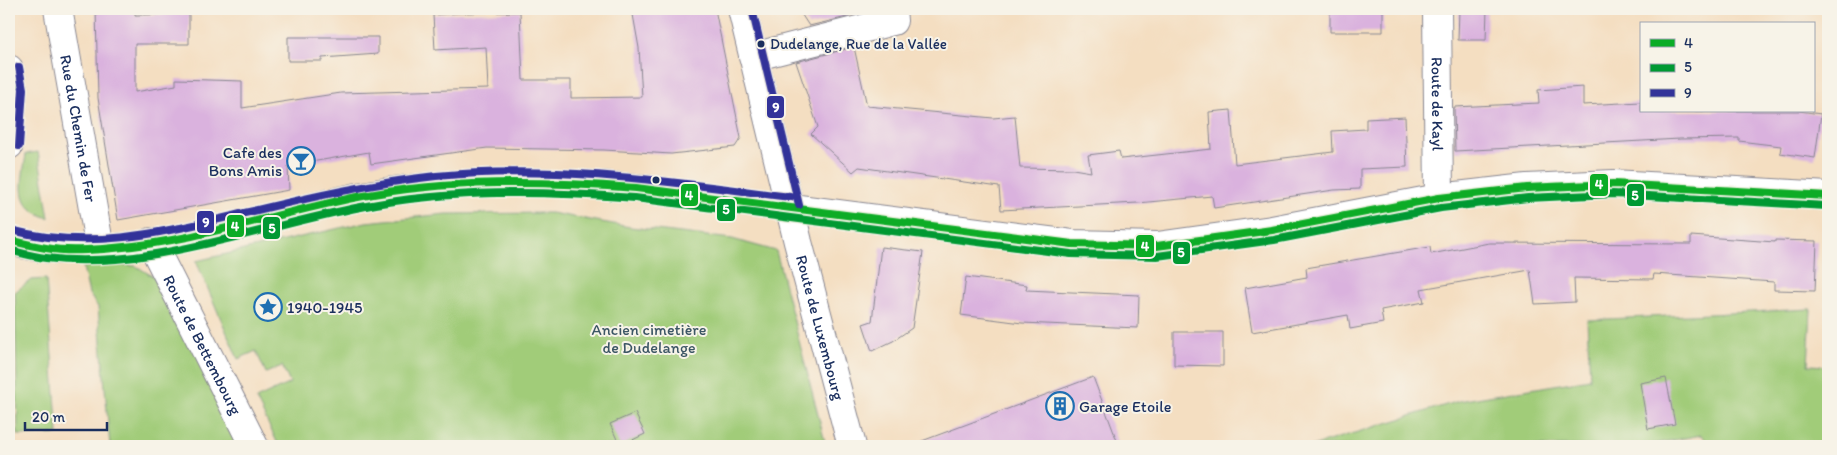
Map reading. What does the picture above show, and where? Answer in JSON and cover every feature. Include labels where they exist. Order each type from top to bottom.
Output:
[{"type":"main road","name":"Rue du Chemin de Fer","points":[[58,9],[100,249]]},
{"type":"main road","name":"Route de Luxembourg","points":[[742,9],[790,207],[852,446]]},
{"type":"main road","points":[[753,57],[893,20],[892,9]]},
{"type":"main road","name":"Route de Kayl","points":[[1437,9],[1439,198]]},
{"type":"main road","points":[[9,69],[13,89],[9,145]]},
{"type":"main road","points":[[9,240],[49,249],[100,249],[151,242],[358,196],[439,186],[508,181],[636,188],[1072,244],[1157,246],[1272,230],[1439,198],[1527,188],[1612,184],[1828,196]]},
{"type":"main road","name":"Route de Bettembourg","points":[[151,242],[254,446]]},
{"type":"green space","points":[[38,152],[49,218],[30,208],[25,201],[23,193],[22,185],[26,154]]},
{"type":"green space","name":"Ancien cimetière de Dudelange","points":[[551,213],[630,227],[732,239],[776,251],[826,446],[279,446],[256,399],[290,383],[282,366],[266,373],[256,351],[238,359],[196,261],[366,222],[446,214]]},
{"type":"green space","points":[[109,264],[136,266],[159,280],[244,427],[237,446],[110,446],[98,307],[89,294],[83,267]]},
{"type":"green space","points":[[46,279],[58,434],[18,435],[15,292],[31,280]]},
{"type":"green space","points":[[1811,309],[1808,365],[1828,366],[1828,446],[1712,446],[1701,435],[1643,446],[1312,446],[1459,401],[1590,379],[1587,320]]},
{"type":"building","points":[[96,9],[135,9],[135,15],[189,14],[189,44],[135,44],[135,92],[176,85],[176,79],[242,81],[242,108],[341,93],[488,89],[486,47],[435,50],[433,15],[460,13],[520,12],[523,80],[571,80],[571,98],[642,97],[639,48],[632,9],[715,9],[741,138],[735,147],[671,154],[604,150],[487,148],[371,164],[369,152],[288,166],[289,190],[118,220],[98,98]]},
{"type":"building","points":[[798,9],[845,9],[847,17],[809,26]]},
{"type":"building","points":[[1330,9],[1383,9],[1383,32],[1330,32]]},
{"type":"building","points":[[1459,9],[1487,9],[1486,40],[1458,40]]},
{"type":"building","points":[[288,37],[378,37],[378,54],[322,58],[322,61],[288,61]]},
{"type":"building","points":[[854,47],[867,106],[993,118],[1015,116],[1020,168],[1073,169],[1091,172],[1088,155],[1119,151],[1121,159],[1211,149],[1209,112],[1231,110],[1235,164],[1333,152],[1332,131],[1366,129],[1366,119],[1405,117],[1407,167],[1360,169],[1360,189],[1334,190],[1214,208],[1212,196],[1138,203],[1001,210],[999,187],[859,167],[853,172],[811,134],[818,127],[796,62]]},
{"type":"building","points":[[1583,87],[1583,105],[1640,102],[1640,112],[1806,112],[1821,114],[1815,158],[1780,153],[1781,146],[1739,141],[1739,138],[1680,139],[1455,151],[1454,107],[1539,103],[1538,90]]},
{"type":"building","points":[[1691,236],[1775,242],[1775,240],[1817,241],[1815,291],[1774,290],[1774,282],[1654,274],[1653,279],[1574,278],[1575,302],[1535,304],[1530,270],[1421,289],[1424,302],[1381,310],[1383,323],[1350,329],[1348,315],[1252,332],[1245,288],[1307,277],[1306,268],[1430,247],[1431,254],[1489,243],[1691,244]]},
{"type":"building","points":[[881,247],[923,252],[912,328],[893,341],[872,351],[863,324],[872,321]]},
{"type":"building","points":[[966,277],[1027,285],[1026,290],[1139,295],[1138,328],[1022,323],[961,315]]},
{"type":"building","points":[[1174,332],[1223,332],[1223,366],[1174,365]]},
{"type":"building","name":"Garage Etoile","points":[[1093,377],[1119,446],[914,446],[914,444]]},
{"type":"building","points":[[1666,378],[1675,424],[1648,429],[1640,383]]},
{"type":"building","points":[[635,413],[645,434],[620,446],[610,424]]},
{"type":"transit line","name":"9","points":[[752,9],[799,205]]},
{"type":"transit line","name":"9","points":[[19,67],[23,89],[19,146]]},
{"type":"transit line","name":"4","points":[[9,69],[13,89],[9,145]]},
{"type":"transit line","name":"9","points":[[11,230],[72,239],[131,236],[189,226],[365,187],[436,176],[480,173],[525,172],[613,176],[790,197]]},
{"type":"transit line","name":"4","points":[[9,240],[54,249],[106,249],[206,233],[327,203],[392,191],[461,184],[496,183],[636,188],[1072,244],[1157,246],[1272,230],[1439,198],[1527,188],[1613,184],[1828,196]]},
{"type":"transit line","name":"5","points":[[9,250],[46,258],[84,260],[124,258],[204,245],[323,215],[395,201],[463,194],[497,193],[635,198],[1071,254],[1157,256],[1274,240],[1441,208],[1528,198],[1613,194],[1827,206]]},
{"type":"place","name":"Dudelange, Rue de la Vallée","points":[[761,44]]},
{"type":"place","name":"Cafe des Bons Amis","points":[[301,161]]},
{"type":"place","name":"1940-1945","points":[[268,307]]},
{"type":"place","name":"Garage Etoile","points":[[1060,406]]}]
